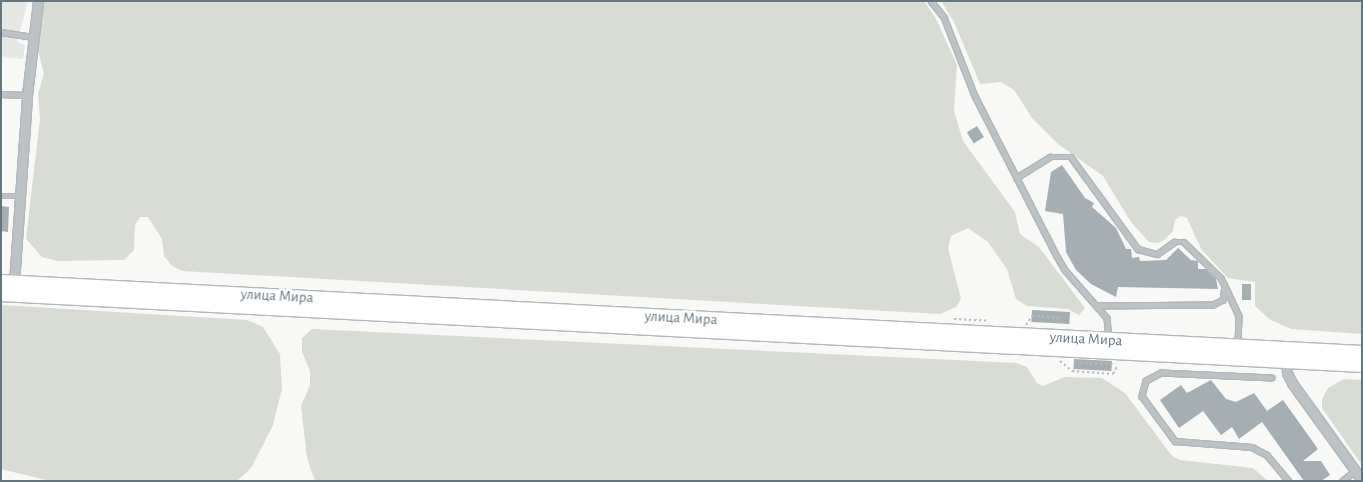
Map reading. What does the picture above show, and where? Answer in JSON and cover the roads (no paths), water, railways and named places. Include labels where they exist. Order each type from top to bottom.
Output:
[{"type":"main road","name":"улица Мира","points":[[8,288],[1109,353],[1287,355],[1362,353]]},
{"type":"main road","name":"улица Мира","points":[[1109,353],[1238,347],[1362,365]]},
{"type":"street","points":[[8,288],[38,1]]},
{"type":"street","points":[[1287,355],[1289,378],[1362,480]]},
{"type":"lane","points":[[931,1],[944,17],[975,96],[1065,270],[1099,306],[1108,321],[1109,353]]},
{"type":"lane","points":[[1,32],[33,37]]},
{"type":"lane","points":[[1,94],[27,95]]},
{"type":"lane","points":[[1016,178],[1050,157],[1071,157],[1138,249],[1157,254],[1174,242],[1184,242],[1221,278],[1239,316],[1238,347]]},
{"type":"lane","points":[[1,196],[19,196]]},
{"type":"lane","points":[[1099,306],[1213,305],[1223,300],[1225,286]]},
{"type":"lane","points":[[1272,378],[1162,373],[1146,381],[1142,396],[1176,440],[1252,447],[1267,455],[1289,481]]},
{"type":"lane","points":[[1342,481],[1355,471]]}]
